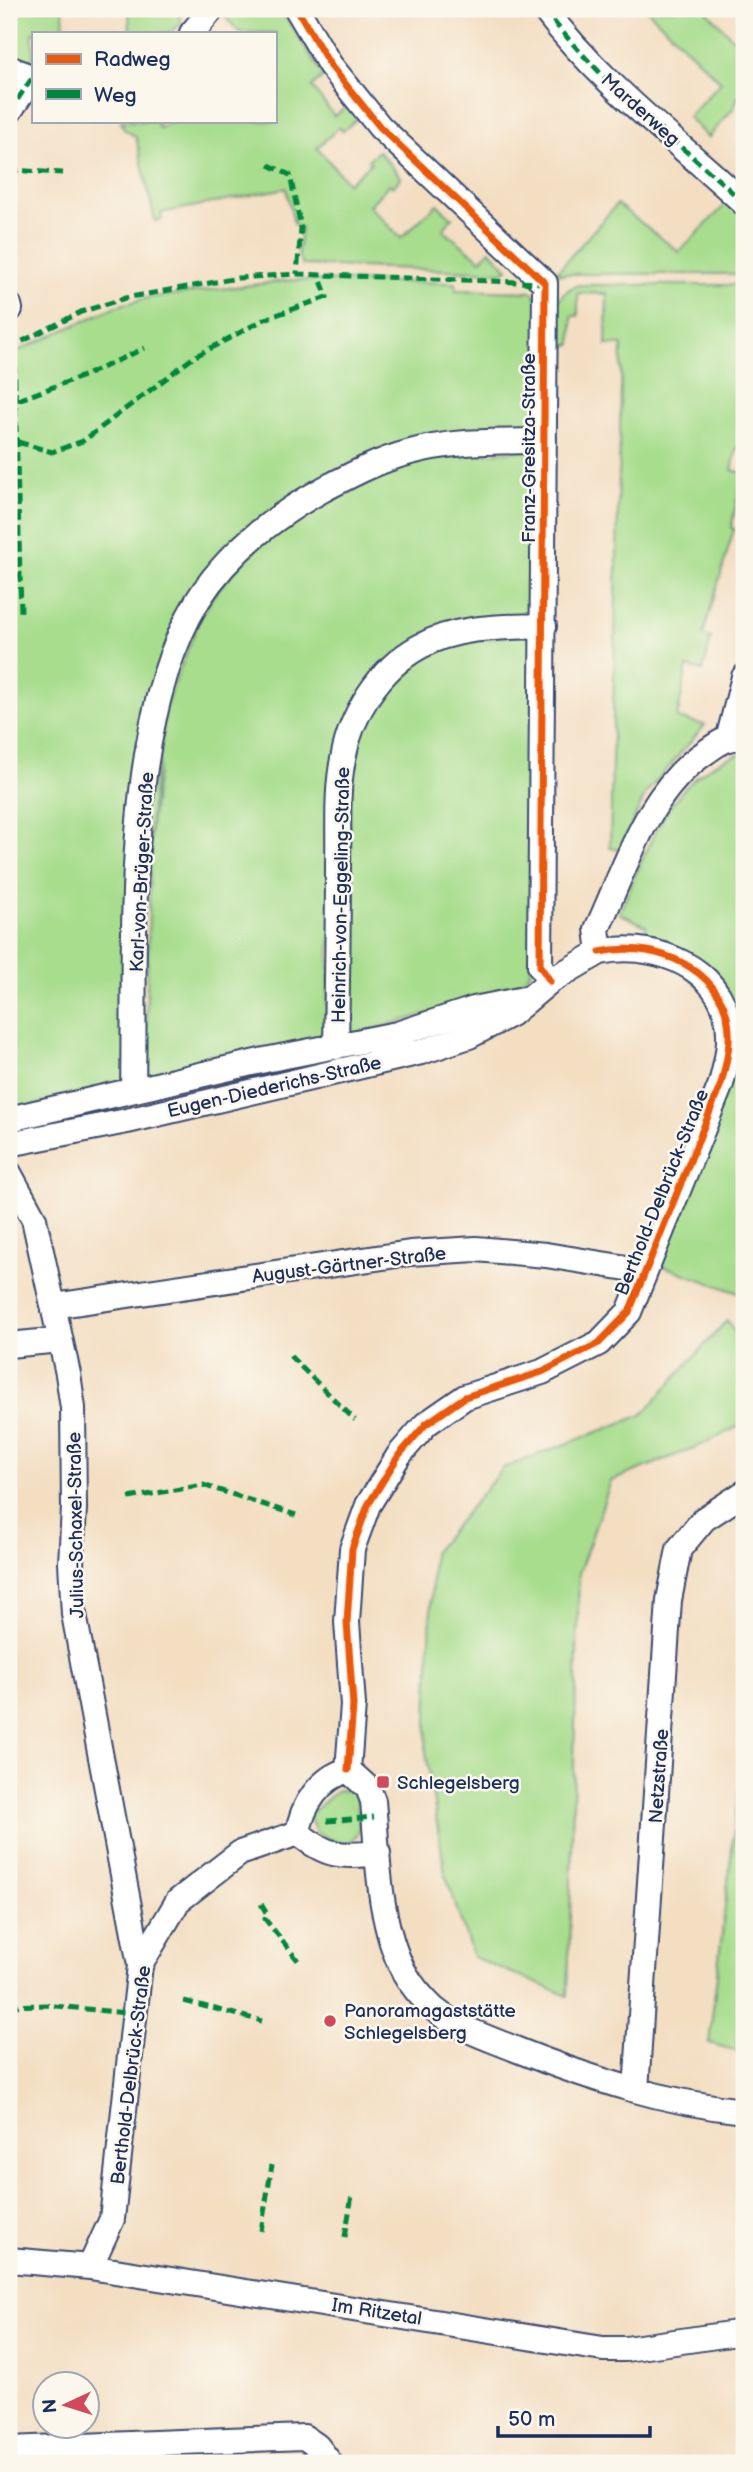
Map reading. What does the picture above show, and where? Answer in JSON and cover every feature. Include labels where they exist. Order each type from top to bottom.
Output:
[{"type":"street","points":[[193,32],[212,9]]},
{"type":"street","name":"Franz-Gresitza-Straße","points":[[297,9],[330,65],[380,127],[545,283],[540,966],[550,981]]},
{"type":"street","name":"Marderweg","points":[[544,9],[565,36],[619,91],[744,203]]},
{"type":"street","points":[[9,68],[32,78],[9,112]]},
{"type":"street","name":"Karl-von-Brüger-Straße","points":[[133,1089],[142,795],[153,717],[167,665],[198,600],[229,560],[282,512],[361,469],[408,452],[458,443],[544,441]]},
{"type":"street","name":"Heinrich-von-Eggeling-Straße","points":[[336,1047],[339,800],[343,759],[352,727],[366,698],[399,660],[440,638],[464,631],[544,626]]},
{"type":"street","points":[[600,952],[597,929],[660,796],[683,767],[737,737],[744,677]]},
{"type":"street","name":"Berthold-Delbrück-Straße","points":[[348,1770],[353,1705],[347,1622],[352,1549],[368,1505],[398,1455],[426,1423],[465,1397],[542,1372],[599,1343],[629,1312],[721,1084],[729,1052],[726,1013],[713,989],[686,965],[653,951],[618,948],[600,952]]},
{"type":"street","name":"Eugen-Diederichs-Straße","points":[[9,1144],[114,1124],[421,1052],[469,1036],[511,1014],[550,981],[600,952]]},
{"type":"street","name":"Eugen-Diederichs-Straße","points":[[9,1119],[98,1101],[133,1089],[397,1034],[505,1001],[528,998]]},
{"type":"street","name":"Julius-Schaxel-Straße","points":[[9,1173],[34,1219],[73,1408],[74,1508],[71,1563],[74,1614],[140,1965]]},
{"type":"street","name":"August-Gärtner-Straße","points":[[54,1306],[410,1252],[476,1249],[546,1255],[645,1271]]},
{"type":"street","points":[[9,1345],[60,1339]]},
{"type":"street","name":"Netzstraße","points":[[636,2090],[669,1600],[679,1549],[704,1519],[744,1493]]},
{"type":"street","points":[[378,1853],[335,1856],[314,1847],[298,1833],[301,1813],[314,1794],[334,1774],[348,1770],[368,1788],[373,1801],[391,1942],[417,1992],[436,2010],[474,2033],[557,2066],[709,2108],[744,2111]]},
{"type":"street","name":"Berthold-Delbrück-Straße","points":[[90,2267],[112,2219],[140,1965],[178,1901],[240,1853],[298,1833]]},
{"type":"street","name":"Im Ritzetal","points":[[9,2260],[90,2267],[603,2349],[626,2349],[744,2332]]},
{"type":"street","points":[[24,2453],[207,2453],[304,2437],[317,2446],[330,2463]]},
{"type":"green space","points":[[9,9],[63,9],[64,32],[32,32],[32,66],[9,55]]},
{"type":"green space","points":[[180,9],[181,24],[170,32],[130,32],[129,10]]},
{"type":"green space","points":[[226,9],[280,9],[324,76],[312,87],[334,116],[347,107],[357,119],[343,131],[339,127],[317,148],[348,183],[371,163],[368,160],[378,151],[401,177],[393,187],[389,184],[369,206],[401,238],[437,204],[452,218],[443,230],[481,260],[490,250],[508,269],[502,272],[302,265],[298,254],[301,228],[294,224],[286,188],[161,213],[162,219],[155,221],[136,137],[124,129],[121,122],[156,122],[159,128],[174,122],[276,122],[276,32],[239,32],[223,14]]},
{"type":"green space","points":[[646,9],[705,9],[744,50],[744,102],[738,97],[733,109],[708,138],[688,117],[721,82]]},
{"type":"green space","points":[[730,200],[744,211],[744,274],[555,274],[617,204],[679,252]]},
{"type":"green space","points":[[292,280],[456,283],[456,290],[532,292],[540,302],[539,421],[529,431],[309,487],[166,649],[128,1074],[118,1086],[9,1111],[9,355],[117,306],[148,298]]},
{"type":"green space","points":[[579,285],[744,285],[744,448],[737,447],[732,470],[743,473],[731,528],[734,529],[703,635],[711,638],[703,671],[687,667],[677,718],[705,725],[646,793],[620,850],[610,848],[622,345],[606,345],[607,294],[578,293],[578,316],[572,316],[572,345],[556,345],[555,317],[558,301],[569,289]]},
{"type":"green space","points":[[532,450],[535,607],[527,617],[425,634],[342,730],[326,1029],[316,1042],[155,1077],[145,1069],[151,828],[166,705],[198,623],[217,589],[268,535],[363,479],[430,457]]},
{"type":"green space","points":[[525,634],[536,644],[531,971],[516,989],[352,1035],[342,1028],[352,748],[383,685],[442,644]]},
{"type":"green space","points":[[744,753],[744,1295],[660,1265],[734,1016],[647,942],[646,926],[619,913],[664,816],[679,795],[697,776],[718,762]]},
{"type":"green space","points":[[727,1320],[744,1346],[744,1424],[699,1446],[611,1481],[579,1573],[568,1996],[473,1957],[445,1873],[426,1752],[433,1553],[503,1468],[642,1415]]},
{"type":"green space","points":[[744,1746],[744,2053],[709,2043]]},
{"type":"green space","points":[[338,1790],[352,1791],[357,1798],[359,1832],[350,1843],[342,1844],[316,1833],[309,1815]]},
{"type":"marked path","points":[[544,9],[589,62],[744,203]]},
{"type":"marked path","points":[[9,112],[32,78]]},
{"type":"marked path","points":[[269,165],[290,175],[301,228],[297,274]]},
{"type":"marked path","points":[[9,170],[63,173]]},
{"type":"marked path","points":[[9,348],[81,312],[125,298],[238,278],[297,274],[545,283]]},
{"type":"marked path","points":[[18,442],[52,452],[83,441],[194,357],[265,319],[327,297],[319,275]]},
{"type":"marked path","points":[[9,305],[16,346]]},
{"type":"marked path","points":[[14,347],[21,613]]},
{"type":"marked path","points":[[18,400],[86,375],[145,348]]},
{"type":"marked path","points":[[290,1356],[355,1420]]},
{"type":"marked path","points":[[129,1498],[203,1485],[296,1515]]},
{"type":"marked path","points":[[327,1821],[374,1817]]},
{"type":"marked path","points":[[261,1904],[267,1914],[265,1919],[300,1963]]},
{"type":"marked path","points":[[184,2001],[262,2021]]},
{"type":"marked path","points":[[9,2006],[45,2005],[136,2014]]},
{"type":"marked path","points":[[261,2231],[272,2165]]},
{"type":"marked path","points":[[345,2237],[352,2195]]},
{"type":"cycle path","points":[[297,9],[330,65],[380,127],[545,283],[540,966],[550,981]]},
{"type":"cycle path","points":[[348,1770],[353,1705],[347,1622],[352,1549],[368,1505],[399,1455],[426,1424],[465,1397],[542,1372],[599,1343],[629,1312],[721,1084],[728,1049],[728,1022],[718,995],[707,980],[692,968],[657,953],[618,949],[600,952]]},
{"type":"place","name":"Schlegelsberg","points":[[383,1782]]},
{"type":"place","name":"Panoramagaststätte Schlegelsberg","points":[[330,2021]]}]
